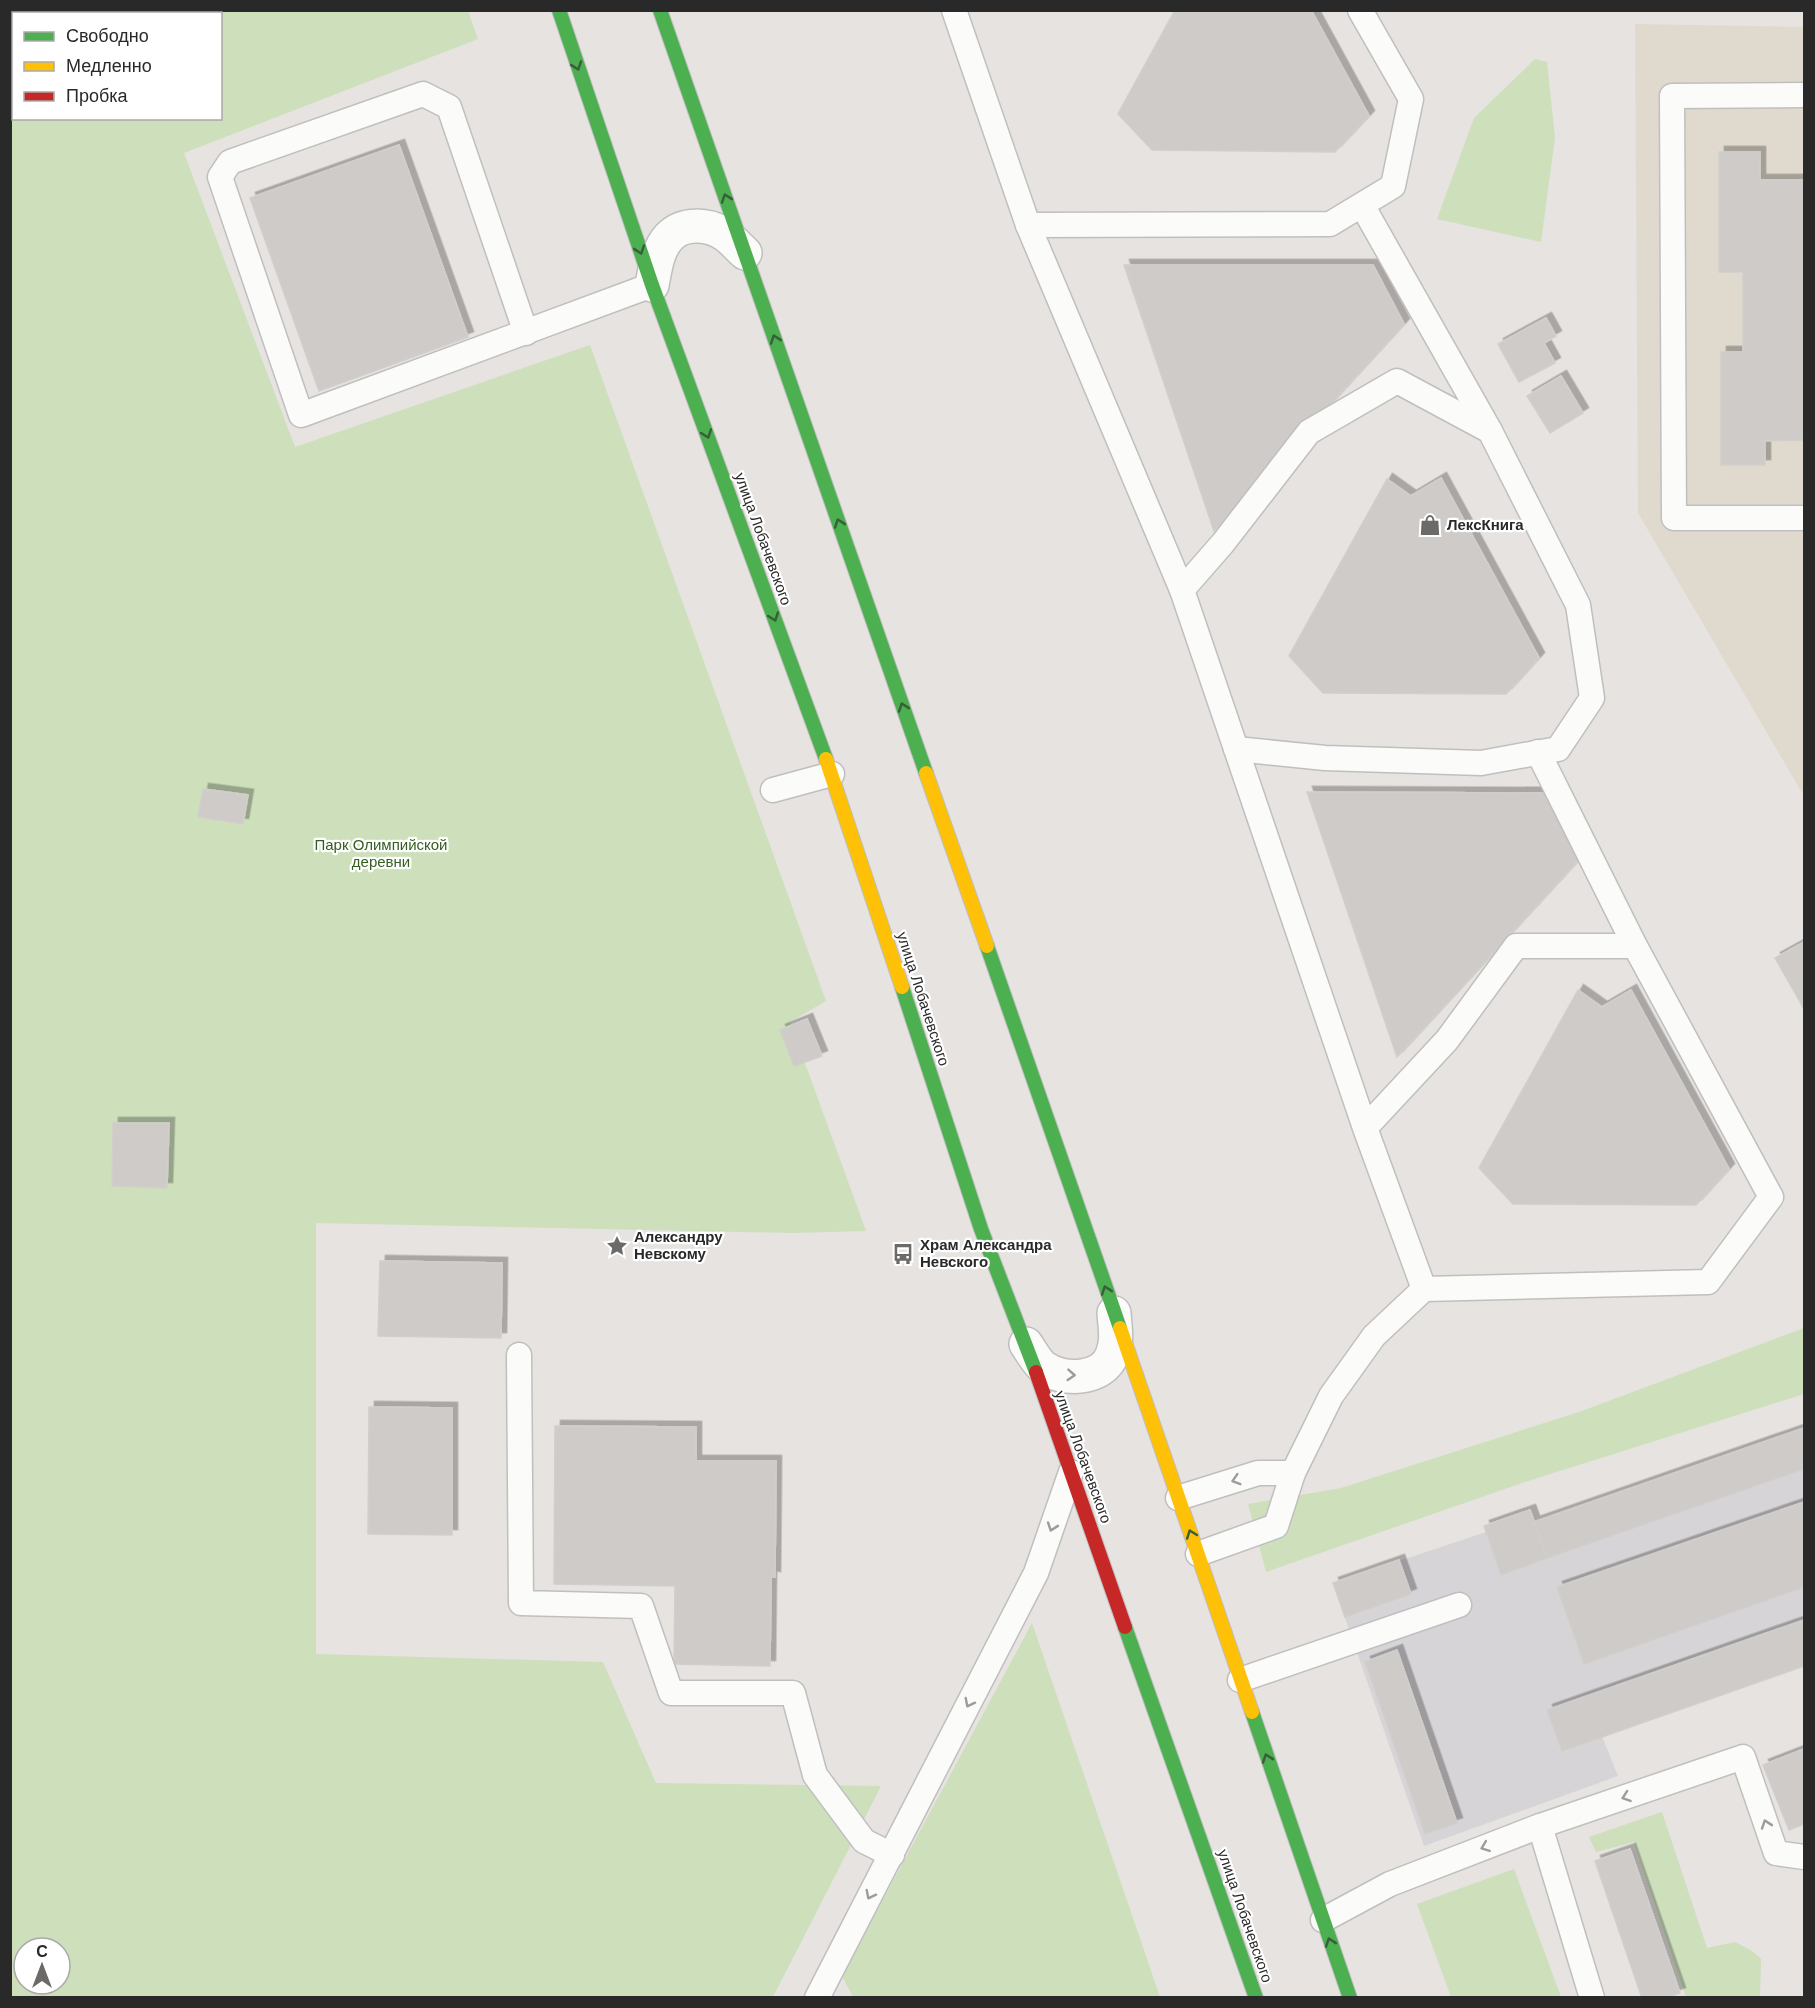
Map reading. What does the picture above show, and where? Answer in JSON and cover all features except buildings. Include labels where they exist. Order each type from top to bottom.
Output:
[{"type":"main road","name":"улица Лобачевского","points":[[559,10],[652,285],[832,774],[981,1229],[1026,1344],[1256,1998]]},
{"type":"main road","points":[[660,10],[1114,1311],[1350,1998]]},
{"type":"street","points":[[652,285],[658,256],[669,237],[684,227],[706,226],[725,234],[745,253]]},
{"type":"street","points":[[1026,1344],[1043,1367],[1062,1375],[1078,1377],[1098,1372],[1112,1358],[1116,1340],[1114,1311]]},
{"type":"lane","points":[[954,10],[1028,225],[1182,590],[1365,1128],[1424,1289]]},
{"type":"lane","points":[[1028,225],[1330,224],[1393,186],[1411,99],[1360,10]]},
{"type":"lane","points":[[526,333],[449,107],[423,94],[230,162],[220,177],[300,416],[526,333],[652,285]]},
{"type":"lane","points":[[1804,95],[1672,96],[1672,119],[1674,518],[1804,518]]},
{"type":"lane","points":[[1236,749],[1325,758],[1480,764],[1558,749],[1592,698],[1578,605],[1490,431],[1362,206]]},
{"type":"lane","points":[[1182,590],[1223,543],[1309,432],[1397,381],[1490,431]]},
{"type":"lane","points":[[1198,1554],[1276,1526],[1293,1473],[1331,1396],[1374,1336],[1424,1289],[1708,1282],[1771,1197],[1635,946],[1538,752]]},
{"type":"lane","points":[[773,790],[832,774]]},
{"type":"lane","points":[[1365,1128],[1447,1040],[1516,946],[1635,946]]},
{"type":"lane","points":[[519,1355],[521,1603],[640,1606],[671,1693],[793,1693],[815,1775],[864,1840],[891,1855]]},
{"type":"lane","points":[[817,1998],[1036,1573],[1071,1472]]},
{"type":"lane","points":[[1178,1497],[1258,1473],[1293,1473]]},
{"type":"lane","points":[[1240,1680],[1459,1605]]},
{"type":"lane","points":[[1323,1920],[1390,1884],[1540,1826],[1743,1757],[1776,1852],[1804,1857]]},
{"type":"lane","points":[[1540,1826],[1592,1998]]},
{"type":"shaded area","points":[[1635,24],[1804,27],[1804,796],[1638,513]]},
{"type":"shaded area","points":[[1804,1428],[1804,1666],[1602,1736],[1618,1776],[1424,1846],[1333,1583],[1486,1532],[1484,1526],[1530,1510],[1535,1521]]},
{"type":"green space","name":"Парк Олимпийской деревни","points":[[11,11],[468,11],[478,39],[184,153],[295,447],[590,345],[826,1001],[790,1022],[866,1231],[793,1233],[316,1223],[316,1654],[603,1662],[656,1783],[881,1786],[773,1997],[11,1998]]},
{"type":"green space","points":[[1535,59],[1547,62],[1555,138],[1541,242],[1437,219],[1474,118]]},
{"type":"green space","points":[[1804,1328],[1804,1394],[1522,1483],[1266,1572],[1248,1504],[1341,1488],[1579,1412]]},
{"type":"green space","points":[[1032,1623],[1160,1997],[853,1997],[842,1976]]},
{"type":"green space","points":[[1662,1812],[1707,1948],[1735,1942],[1761,1959],[1760,1997],[1686,1997],[1634,1842],[1596,1852],[1589,1837]]},
{"type":"green space","points":[[1514,1869],[1561,1997],[1451,1997],[1417,1904]]},
{"type":"traffic: fast","points":[[559,10],[652,285],[826,759]]},
{"type":"traffic: fast","points":[[660,10],[926,773]]},
{"type":"traffic: fast","points":[[987,946],[1120,1328]]},
{"type":"traffic: fast","points":[[902,987],[981,1229],[1036,1372]]},
{"type":"traffic: fast","points":[[1125,1627],[1256,1998]]},
{"type":"traffic: fast","points":[[1252,1712],[1350,1998]]},
{"type":"traffic: slow","points":[[826,759],[902,987]]},
{"type":"traffic: slow","points":[[926,773],[987,946]]},
{"type":"traffic: slow","points":[[1120,1328],[1252,1712]]},
{"type":"traffic: jam","points":[[1036,1372],[1125,1627]]},
{"type":"place","name":"ЛексКнига","points":[[1430,525]]},
{"type":"place","name":"Александру Невскому","points":[[617,1246]]},
{"type":"place","name":"Храм Александра Невского","points":[[903,1254]]}]
